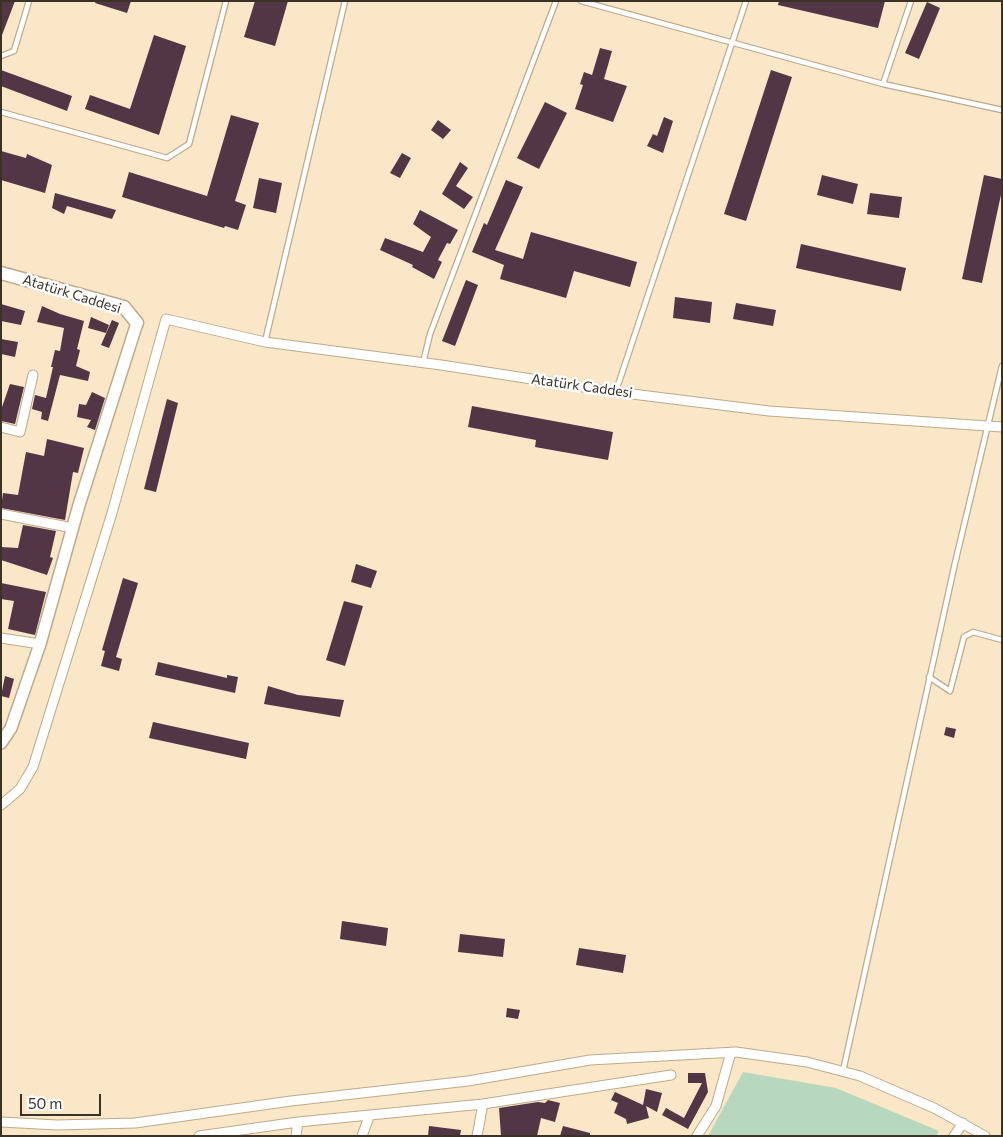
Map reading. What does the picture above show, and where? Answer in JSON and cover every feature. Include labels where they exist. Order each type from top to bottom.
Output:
[{"type":"main road","name":"Atatürk Caddesi","points":[[1,273],[124,307],[137,322]]},
{"type":"street","name":"Atatürk Caddesi","points":[[1,805],[20,788],[33,767],[112,512],[166,319],[265,342],[616,392],[769,411],[1002,426]]},
{"type":"street","points":[[1,743],[40,644],[73,528],[137,322]]},
{"type":"street","points":[[1,427],[20,432],[33,375]]},
{"type":"street","points":[[1,514],[73,528]]},
{"type":"street","points":[[1,638],[40,644]]},
{"type":"street","points":[[697,1136],[716,1106],[731,1052]]},
{"type":"street","points":[[1,1122],[56,1125],[135,1123],[291,1101],[468,1081],[590,1060],[731,1052],[808,1062],[843,1071],[879,1083],[963,1123],[985,1136]]},
{"type":"street","points":[[199,1136],[298,1122],[369,1117],[483,1104],[671,1075]]},
{"type":"street","points":[[477,1136],[483,1104]]},
{"type":"street","points":[[362,1136],[369,1117]]},
{"type":"street","points":[[296,1136],[298,1122]]},
{"type":"street","points":[[954,1136],[963,1123]]},
{"type":"lane","points":[[1,56],[14,52],[29,1]]},
{"type":"lane","points":[[1,112],[167,158],[189,144],[226,1]]},
{"type":"lane","points":[[265,342],[345,1]]},
{"type":"lane","points":[[423,363],[430,334],[556,1]]},
{"type":"lane","points":[[581,1],[883,84],[1002,110]]},
{"type":"lane","points":[[616,392],[746,1]]},
{"type":"lane","points":[[883,84],[911,1]]},
{"type":"lane","points":[[843,1071],[929,677],[1002,366]]},
{"type":"lane","points":[[929,677],[950,691],[964,637],[973,632],[1002,640]]},
{"type":"green space","points":[[743,1072],[836,1088],[939,1131],[936,1136],[708,1136]]},
{"type":"building","points":[[1,1],[15,1],[2,35],[1,35]]},
{"type":"building","points":[[96,1],[131,1],[127,13],[95,3]]},
{"type":"building","points":[[255,1],[288,1],[275,46],[244,37]]},
{"type":"building","points":[[779,1],[885,1],[878,28],[778,5]]},
{"type":"building","points":[[927,2],[940,8],[919,59],[905,53]]},
{"type":"building","points":[[154,35],[186,46],[159,135],[85,109],[90,95],[130,109]]},
{"type":"building","points":[[600,48],[612,51],[604,79],[627,86],[613,122],[575,109],[583,85],[580,84],[584,72],[592,75]]},
{"type":"building","points":[[1,70],[72,96],[67,111],[1,86]]},
{"type":"building","points":[[771,70],[792,77],[746,221],[724,214]]},
{"type":"building","points":[[545,102],[567,113],[539,169],[517,158]]},
{"type":"building","points":[[231,115],[259,123],[235,201],[246,205],[238,230],[225,226],[224,228],[122,197],[129,172],[207,196]]},
{"type":"building","points":[[664,117],[673,121],[663,153],[647,146],[653,134],[657,136]]},
{"type":"building","points":[[438,120],[451,130],[443,139],[431,130]]},
{"type":"building","points":[[1,151],[26,158],[27,154],[52,165],[45,193],[1,180]]},
{"type":"building","points":[[402,153],[411,158],[400,178],[390,173]]},
{"type":"building","points":[[460,162],[468,168],[456,186],[473,197],[464,209],[442,194]]},
{"type":"building","points":[[822,175],[858,184],[853,204],[817,195]]},
{"type":"building","points":[[984,175],[1002,179],[1002,190],[982,283],[962,279]]},
{"type":"building","points":[[259,178],[282,183],[276,213],[253,208]]},
{"type":"building","points":[[506,180],[523,187],[495,250],[523,259],[531,232],[637,262],[630,287],[574,271],[566,298],[500,279],[504,265],[472,252],[484,223],[487,225]]},
{"type":"building","points":[[55,193],[116,210],[112,219],[67,206],[64,214],[52,208]]},
{"type":"building","points":[[870,193],[902,197],[899,218],[867,214]]},
{"type":"building","points":[[420,210],[458,230],[450,244],[447,243],[438,260],[442,262],[434,279],[412,267],[413,265],[380,250],[385,238],[423,252],[431,237],[413,224]]},
{"type":"building","points":[[801,244],[906,268],[901,291],[796,268]]},
{"type":"building","points":[[466,280],[478,285],[455,346],[442,341]]},
{"type":"building","points":[[675,297],[712,302],[710,323],[673,318]]},
{"type":"building","points":[[736,303],[776,310],[773,326],[733,319]]},
{"type":"building","points":[[1,304],[25,311],[21,325],[1,321]]},
{"type":"building","points":[[42,306],[84,321],[77,349],[80,350],[76,366],[90,372],[88,381],[60,375],[48,421],[41,419],[42,412],[32,409],[35,395],[46,398],[55,350],[60,351],[64,328],[37,322]]},
{"type":"building","points":[[91,317],[109,325],[106,333],[88,328]]},
{"type":"building","points":[[112,320],[119,323],[109,348],[101,345]]},
{"type":"building","points":[[1,339],[18,342],[15,357],[1,354]]},
{"type":"building","points":[[10,384],[24,387],[15,424],[1,421],[1,410]]},
{"type":"building","points":[[92,392],[105,398],[95,430],[87,427],[91,420],[77,417],[79,404],[86,405]]},
{"type":"building","points":[[167,399],[178,403],[156,492],[144,489]]},
{"type":"building","points":[[472,406],[613,432],[608,460],[535,447],[536,440],[468,427]]},
{"type":"building","points":[[47,439],[84,448],[78,473],[73,472],[65,520],[1,508],[3,493],[18,495],[26,452],[44,456]]},
{"type":"building","points":[[23,525],[56,531],[50,557],[53,558],[47,575],[1,560],[1,547],[18,548]]},
{"type":"building","points":[[356,564],[377,571],[371,588],[351,582]]},
{"type":"building","points":[[123,578],[138,583],[116,657],[122,659],[119,671],[101,666],[105,651],[102,650]]},
{"type":"building","points":[[1,583],[46,592],[35,635],[8,629],[14,601],[1,599]]},
{"type":"building","points":[[344,601],[363,606],[345,666],[326,660]]},
{"type":"building","points":[[158,662],[227,678],[227,675],[238,677],[235,693],[155,675]]},
{"type":"building","points":[[5,676],[14,679],[9,698],[1,696]]},
{"type":"building","points":[[268,686],[298,695],[344,700],[340,717],[264,704]]},
{"type":"building","points":[[153,722],[249,743],[246,759],[149,738]]},
{"type":"building","points":[[946,727],[956,729],[954,738],[944,735]]},
{"type":"building","points":[[342,921],[388,928],[386,946],[340,939]]},
{"type":"building","points":[[460,934],[505,939],[503,957],[458,952]]},
{"type":"building","points":[[579,948],[626,955],[623,973],[576,965]]},
{"type":"building","points":[[507,1008],[520,1010],[518,1019],[506,1017]]},
{"type":"building","points":[[688,1073],[705,1073],[708,1092],[688,1129],[662,1115],[666,1108],[684,1118],[702,1083],[688,1083]]},
{"type":"building","points":[[646,1089],[662,1093],[657,1112],[646,1106],[649,1118],[627,1124],[626,1119],[614,1113],[618,1103],[611,1100],[615,1092],[643,1105]]},
{"type":"building","points":[[548,1100],[560,1103],[555,1122],[541,1118],[537,1136],[501,1136],[499,1108],[538,1102],[545,1103]]},
{"type":"building","points":[[429,1126],[461,1130],[460,1136],[428,1136]]},
{"type":"building","points":[[563,1126],[590,1133],[590,1136],[560,1136]]}]
